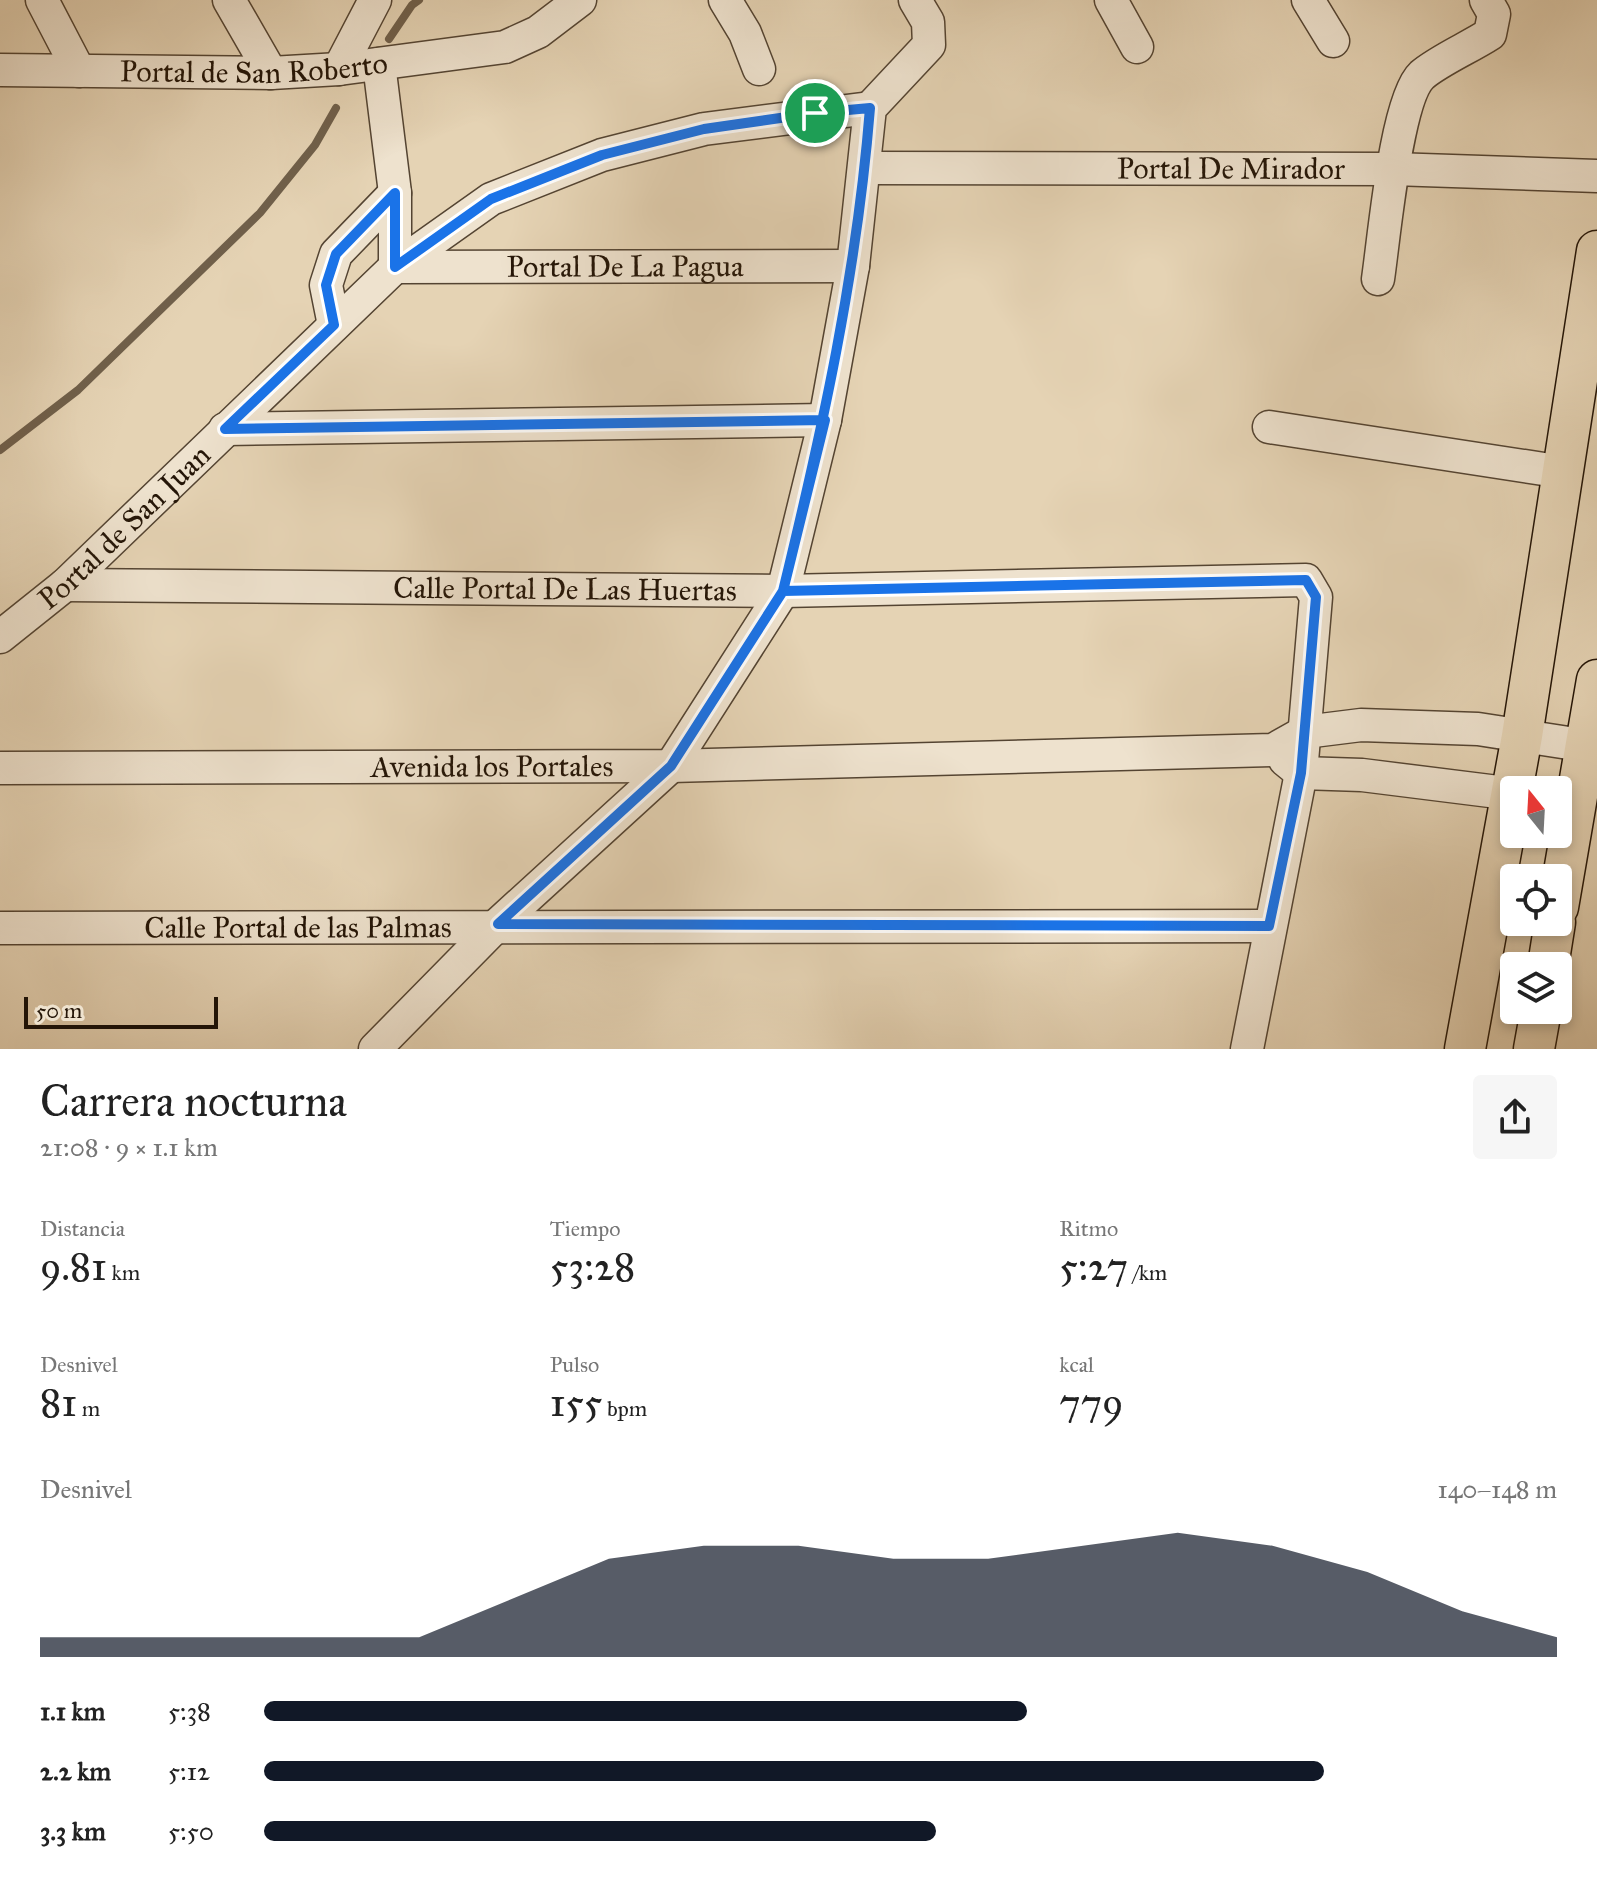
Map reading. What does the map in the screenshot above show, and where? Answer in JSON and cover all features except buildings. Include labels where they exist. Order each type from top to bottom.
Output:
[{"type":"main road","points":[[1515,776],[1597,251]]},
{"type":"main road","points":[[1566,864],[1577,803],[1592,749],[1597,680]]},
{"type":"main road","points":[[1465,1049],[1502,848]]},
{"type":"main road","points":[[1534,1049],[1538,1024]]},
{"type":"street","points":[[42,0],[79,71]]},
{"type":"street","points":[[229,0],[271,73]]},
{"type":"street","points":[[339,69],[375,0]]},
{"type":"street","name":"Portal de San Roberto","points":[[0,70],[271,73],[339,69],[505,47],[538,32],[580,0]]},
{"type":"street","points":[[725,0],[745,33],[759,69]]},
{"type":"street","points":[[1111,0],[1137,47]]},
{"type":"street","points":[[1308,0],[1333,41]]},
{"type":"street","points":[[1378,279],[1393,169],[1410,92],[1419,77],[1434,66],[1490,34],[1494,14],[1486,0]]},
{"type":"street","points":[[375,1049],[498,924],[671,766],[783,591],[825,420],[853,266],[870,108],[925,52],[931,35],[921,11]]},
{"type":"street","points":[[379,64],[395,193],[395,267]]},
{"type":"street","name":"Portal de San Juan","points":[[0,637],[65,585],[395,267],[491,199],[602,155],[704,129],[870,108]]},
{"type":"street","name":"Portal De Mirador","points":[[865,168],[1393,169],[1597,176]]},
{"type":"street","points":[[334,325],[326,285],[336,254],[395,193]]},
{"type":"street","name":"Portal De La Pagua","points":[[395,267],[853,266]]},
{"type":"street","points":[[225,429],[825,420]]},
{"type":"street","points":[[1269,427],[1563,472]]},
{"type":"street","name":"Calle Portal De Las Huertas","points":[[65,585],[783,591],[1306,580],[1316,597],[1305,732]]},
{"type":"street","points":[[1500,792],[1362,775],[1301,773],[1273,750],[1305,732],[1361,725],[1478,729],[1592,749]]},
{"type":"street","points":[[1247,1049],[1301,773],[1305,732]]},
{"type":"street","name":"Avenida los Portales","points":[[0,768],[671,766],[1273,750]]},
{"type":"street","name":"Calle Portal de las Palmas","points":[[0,928],[498,924],[1269,926]]},
{"type":"waterway","points":[[389,39],[412,5],[419,0]]},
{"type":"waterway","points":[[0,450],[78,390],[260,213],[315,145],[336,108]]},
{"type":"route","points":[[815,113],[704,129],[602,155],[491,199],[395,267],[395,193],[336,254],[326,285],[334,325],[225,429],[825,420],[783,591],[671,766],[498,924],[1269,926],[1301,773],[1316,597],[1306,580],[783,591],[804,506],[825,420],[853,266],[870,108],[815,113]]}]
